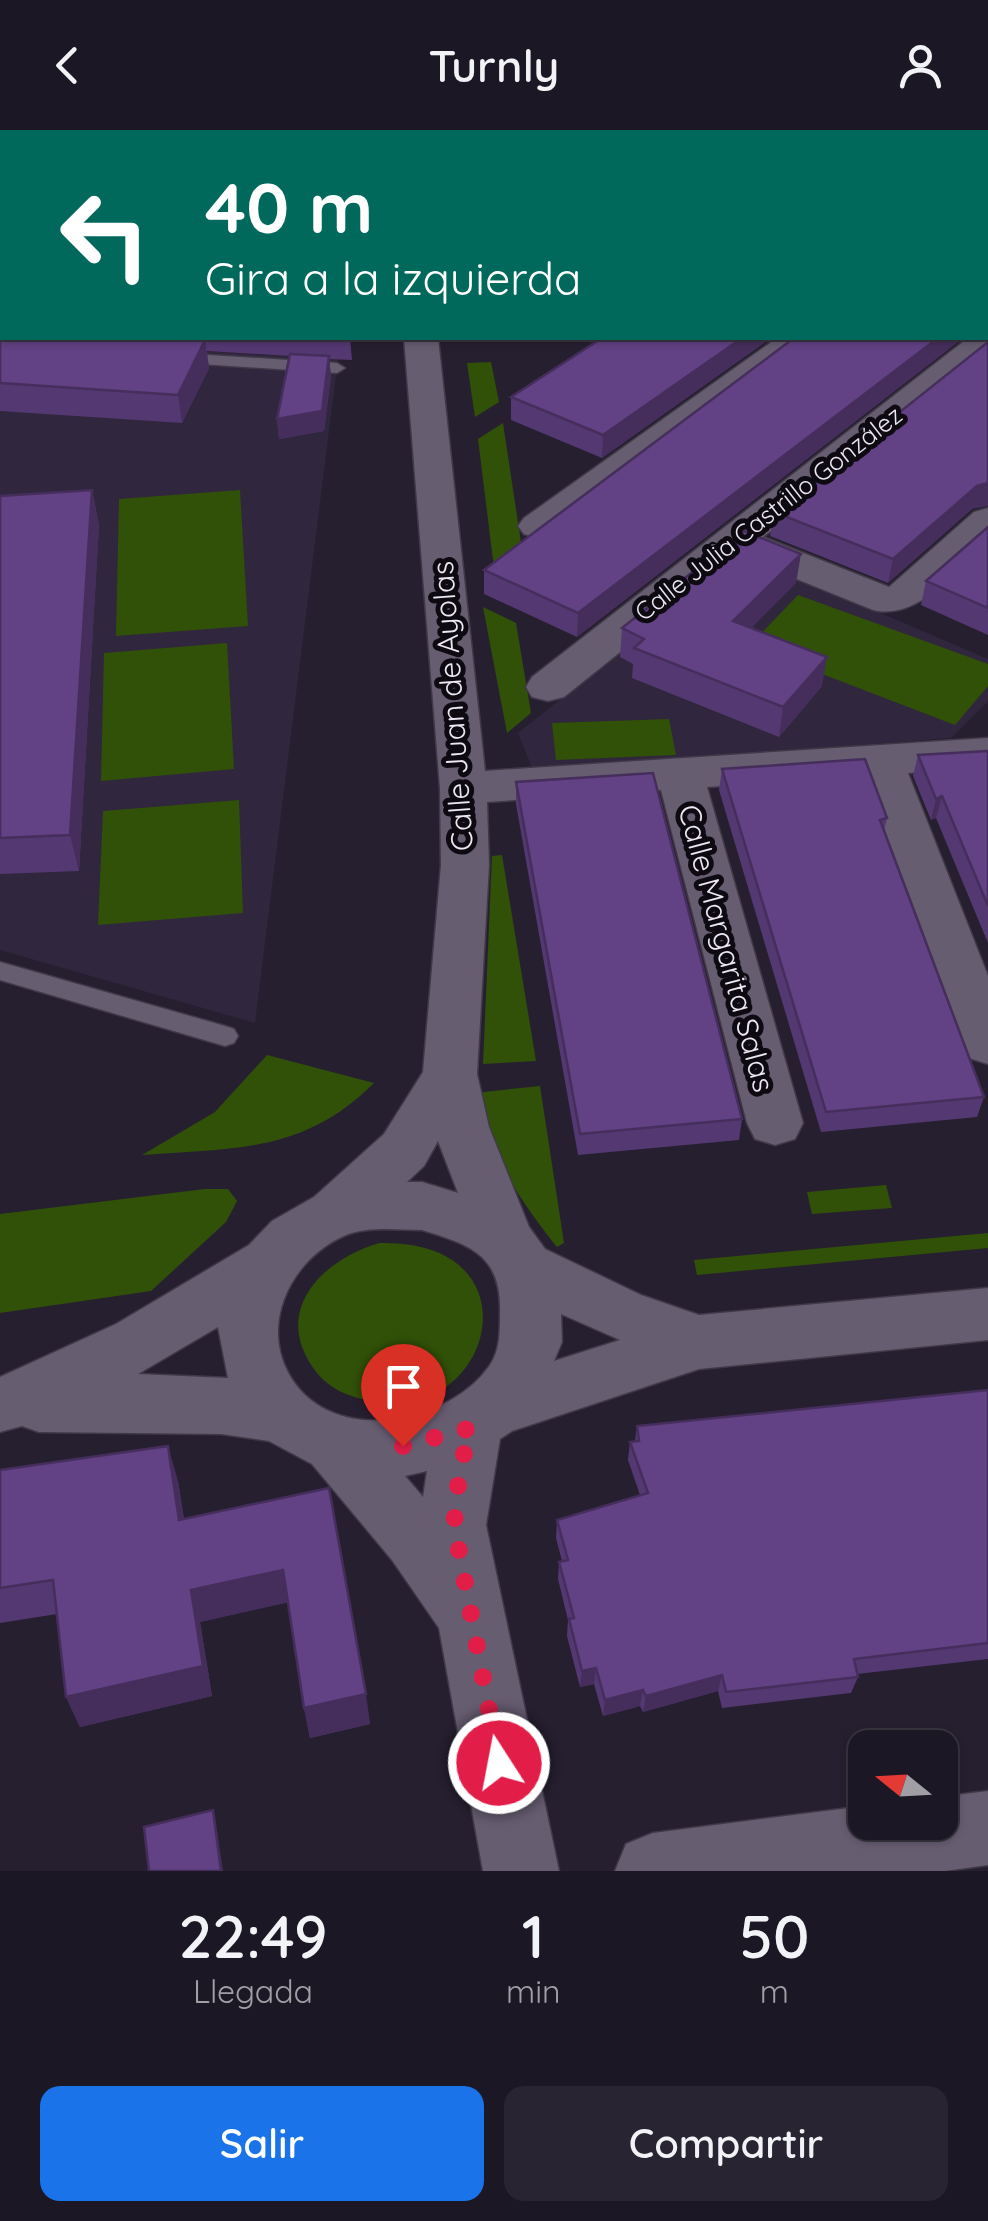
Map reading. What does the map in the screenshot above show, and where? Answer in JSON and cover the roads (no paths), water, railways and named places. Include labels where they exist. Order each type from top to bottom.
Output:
[{"type":"street","name":"Calle Juan de Ayolas","points":[[421,340],[463,788],[464,865],[450,1074],[461,1127],[517,1255]]},
{"type":"street","points":[[538,526],[796,340]]},
{"type":"street","name":"Calle Julia Castrillo González","points":[[548,687],[734,538],[958,383],[987,340]]},
{"type":"street","points":[[734,538],[888,601],[903,596],[988,520]]},
{"type":"street","points":[[463,788],[988,753]]},
{"type":"street","points":[[880,760],[988,1044]]},
{"type":"street","name":"Calle Margarita Salas","points":[[680,773],[775,1122]]},
{"type":"street","name":"Calle Juan de Ayolas","points":[[335,1213],[404,1150],[450,1074]]},
{"type":"street","points":[[1,1405],[81,1375],[142,1344],[264,1266],[300,1231],[335,1213],[422,1206],[469,1220],[517,1255],[621,1314],[698,1342]]},
{"type":"street","points":[[517,1255],[534,1308],[533,1342],[522,1372],[485,1417],[460,1468],[454,1524],[520,1871]]},
{"type":"street","points":[[264,1266],[248,1308],[248,1342],[258,1376],[416,1538],[471,1618]]},
{"type":"street","points":[[1,1405],[157,1400],[229,1404],[376,1449],[403,1446],[698,1342],[988,1314]]},
{"type":"street","points":[[652,1871],[988,1828]]},
{"type":"lane","points":[[158,357],[337,368]]},
{"type":"lane","points":[[0,971],[225,1036]]}]
